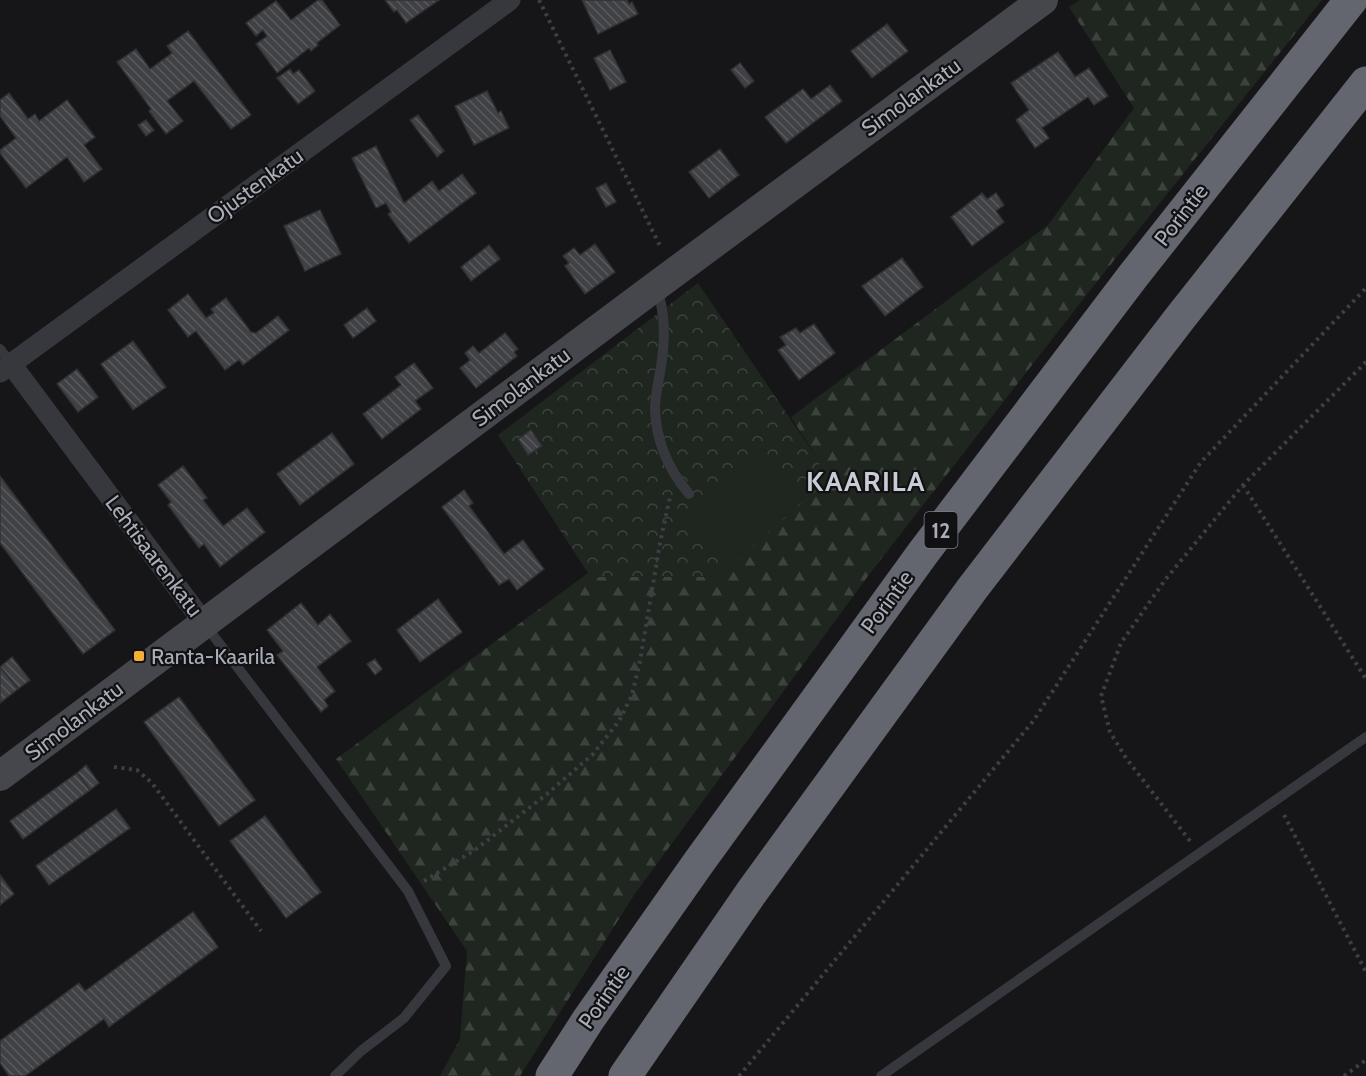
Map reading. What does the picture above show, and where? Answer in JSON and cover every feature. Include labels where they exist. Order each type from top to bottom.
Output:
[{"type":"highway","name":"Porintie","points":[[552,1076],[588,1020],[693,872],[923,554],[1132,276],[1351,0]]},
{"type":"highway","points":[[625,1076],[751,893],[972,589],[1188,308],[1366,83]]},
{"type":"street","name":"Ojustenkatu","points":[[4,362],[510,0]]},
{"type":"street","name":"Simolankatu","points":[[0,776],[1043,0]]},
{"type":"street","name":"Lehtisaarenkatu","points":[[4,362],[204,623]]},
{"type":"lane","points":[[665,279],[662,304],[664,326],[662,361],[655,408],[658,440],[675,478],[689,494]]},
{"type":"lane","name":"Lehtisaarenkatu","points":[[204,623],[408,891],[446,966],[404,1018],[361,1051],[335,1076]]},
{"type":"lane","points":[[881,1076],[1366,737]]},
{"type":"path","points":[[539,0],[665,279]]},
{"type":"path","points":[[739,1076],[1034,720],[1202,462],[1366,288]]},
{"type":"path","points":[[1200,853],[1126,758],[1110,732],[1101,696],[1121,643],[1165,580],[1243,485],[1366,362]]},
{"type":"path","points":[[408,891],[475,850],[547,794],[593,754],[619,721],[632,695],[640,661],[660,543],[675,478]]},
{"type":"path","points":[[1243,485],[1366,679]]},
{"type":"path","points":[[114,767],[137,770],[152,783],[261,931]]},
{"type":"path","points":[[1276,800],[1366,972]]},
{"type":"path","points":[[1344,1076],[1366,1060]]},
{"type":"green space","points":[[1080,0],[1322,0],[1088,293],[871,572],[634,895],[520,1076],[440,1076],[460,1039],[467,951],[336,759],[588,573],[600,577],[710,577],[723,573],[819,461],[791,417],[1048,225],[1134,108],[1069,7]]},
{"type":"green space","points":[[698,283],[819,461],[819,488],[723,573],[710,577],[600,577],[588,573],[498,435]]},
{"type":"green space","points":[[762,448],[804,497],[724,566],[682,518]]},
{"type":"building","points":[[318,0],[322,0],[340,25],[317,43],[318,45],[311,51],[309,48],[277,73],[256,44],[267,36],[263,30],[256,36],[246,23],[276,1],[291,20]]},
{"type":"building","points":[[385,0],[439,0],[406,23],[397,10],[394,12]]},
{"type":"building","points":[[582,0],[627,0],[629,4],[632,2],[638,14],[598,34]]},
{"type":"building","points":[[887,24],[908,51],[872,78],[851,51]]},
{"type":"building","points":[[188,31],[251,115],[231,129],[194,81],[167,101],[183,121],[166,134],[117,62],[136,49],[150,69],[172,53],[167,46]]},
{"type":"building","points":[[610,50],[626,82],[610,90],[594,58]]},
{"type":"building","points":[[1058,52],[1075,77],[1089,68],[1108,96],[1094,105],[1088,97],[1042,128],[1049,138],[1035,148],[1016,120],[1029,110],[1011,83]]},
{"type":"building","points":[[740,63],[754,81],[745,88],[731,70]]},
{"type":"building","points":[[290,69],[293,74],[299,70],[315,91],[298,104],[277,78]]},
{"type":"building","points":[[830,85],[842,101],[786,143],[765,117],[803,89],[811,99]]},
{"type":"building","points":[[487,91],[498,113],[501,111],[509,128],[474,145],[455,106]]},
{"type":"building","points":[[9,93],[28,119],[35,114],[39,121],[67,100],[95,137],[84,145],[102,169],[84,182],[67,157],[26,188],[0,153],[0,150],[16,138],[0,116],[0,100]]},
{"type":"building","points":[[418,115],[444,151],[437,157],[410,120]]},
{"type":"building","points":[[146,120],[154,130],[146,136],[138,125]]},
{"type":"building","points":[[376,146],[404,203],[432,181],[439,191],[462,174],[476,193],[409,243],[388,214],[391,212],[386,203],[376,208],[352,158]]},
{"type":"building","points":[[720,149],[739,175],[709,198],[689,172]]},
{"type":"building","points":[[606,183],[616,202],[606,207],[596,188]]},
{"type":"building","points":[[982,193],[987,199],[996,193],[1004,205],[996,211],[1004,222],[972,246],[951,217]]},
{"type":"building","points":[[320,210],[341,254],[305,271],[284,226]]},
{"type":"building","points":[[595,244],[615,272],[585,294],[565,266],[569,263],[563,256],[574,248],[580,255]]},
{"type":"building","points":[[489,245],[500,259],[471,281],[461,267]]},
{"type":"building","points":[[902,258],[923,287],[885,316],[862,286]]},
{"type":"building","points":[[188,294],[206,318],[214,313],[211,309],[226,298],[251,332],[256,333],[278,316],[289,330],[243,365],[239,360],[225,370],[196,331],[188,337],[168,310]]},
{"type":"building","points":[[367,308],[376,321],[353,338],[344,325]]},
{"type":"building","points":[[814,324],[835,353],[799,380],[778,350],[786,345],[780,337],[796,328],[800,333]]},
{"type":"building","points":[[505,333],[518,349],[514,352],[517,356],[476,388],[460,368],[470,360],[465,353],[473,346],[479,353]]},
{"type":"building","points":[[133,341],[166,387],[133,410],[101,364]]},
{"type":"building","points":[[414,363],[433,388],[415,401],[421,409],[382,439],[363,414],[401,385],[395,377]]},
{"type":"building","points":[[77,369],[98,397],[78,412],[57,384]]},
{"type":"building","points":[[531,430],[542,446],[528,455],[518,439]]},
{"type":"building","points":[[332,433],[354,464],[300,505],[277,474]]},
{"type":"building","points":[[183,466],[207,498],[203,500],[223,526],[247,508],[265,532],[220,567],[204,544],[199,548],[168,505],[171,502],[158,485]]},
{"type":"building","points":[[0,476],[115,630],[83,654],[0,543]]},
{"type":"building","points":[[464,490],[473,503],[469,506],[504,554],[523,540],[544,569],[517,590],[509,579],[499,585],[442,507]]},
{"type":"building","points":[[438,599],[462,632],[420,662],[397,630]]},
{"type":"building","points":[[301,603],[318,625],[330,614],[351,641],[317,667],[335,691],[324,700],[328,706],[321,712],[277,655],[283,651],[267,630]]},
{"type":"building","points":[[12,657],[30,680],[18,689],[0,667]]},
{"type":"building","points":[[375,659],[382,669],[375,675],[367,664]]},
{"type":"building","points":[[0,667],[18,689],[0,703]]},
{"type":"building","points":[[179,697],[255,800],[219,826],[144,722]]},
{"type":"building","points":[[86,765],[99,783],[90,790],[77,773]]},
{"type":"building","points":[[77,773],[90,790],[23,839],[10,821]]},
{"type":"building","points":[[116,809],[130,828],[49,885],[36,866]]},
{"type":"building","points":[[265,816],[321,892],[286,918],[230,841]]},
{"type":"building","points":[[0,875],[14,894],[0,905]]},
{"type":"building","points":[[193,912],[218,947],[109,1027],[104,1019],[25,1076],[9,1076],[0,1063],[0,1041],[79,983],[85,991]]},
{"type":"place","name":"Ranta-Kaarila","points":[[139,656]]},
{"type":"district","name":"KAARILA","points":[[866,481]]}]
